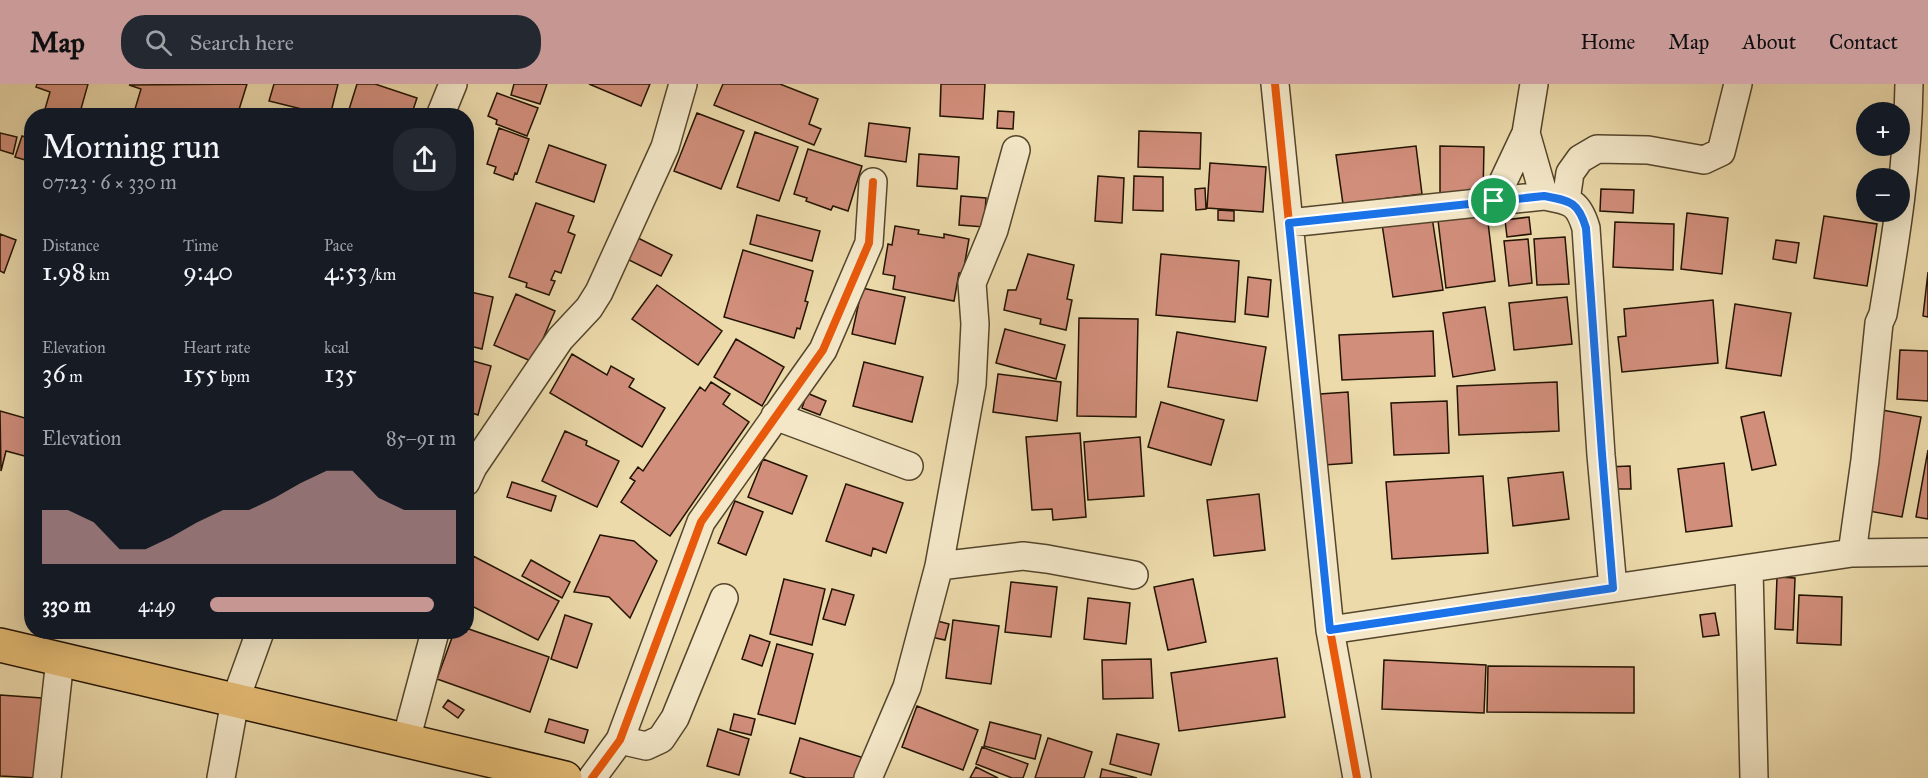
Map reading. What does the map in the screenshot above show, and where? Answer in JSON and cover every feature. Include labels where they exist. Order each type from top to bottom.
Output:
[{"type":"main road","points":[[0,645],[406,740],[511,771],[565,778]]},
{"type":"street","points":[[443,108],[453,84]]},
{"type":"street","points":[[474,466],[560,339],[589,308],[599,292],[665,147],[683,84]]},
{"type":"street","points":[[1275,84],[1330,630],[1357,778]]},
{"type":"street","points":[[1494,201],[1526,134],[1534,84]]},
{"type":"street","points":[[1555,198],[1580,159],[1597,149],[1648,150],[1704,160],[1721,152],[1738,84]]},
{"type":"street","points":[[1852,553],[1865,460],[1879,323],[1883,314],[1899,222],[1909,134],[1909,84]]},
{"type":"street","points":[[1526,134],[1555,198]]},
{"type":"street","points":[[868,778],[906,687],[939,566],[972,384],[975,324],[972,283],[994,230],[1016,150]]},
{"type":"street","points":[[592,778],[620,740],[700,522],[823,350],[869,243],[873,182]]},
{"type":"street","points":[[1289,223],[1494,201],[1555,198],[1581,210],[1586,228],[1613,588]]},
{"type":"street","points":[[775,416],[909,466]]},
{"type":"street","points":[[1330,630],[1852,553],[1928,552]]},
{"type":"street","points":[[939,566],[1023,556],[1134,575]]},
{"type":"street","points":[[1749,569],[1755,778]]},
{"type":"street","points":[[620,740],[646,746],[661,739],[675,718],[724,598]]},
{"type":"street","points":[[221,778],[235,700],[257,639]]},
{"type":"street","points":[[406,740],[433,639]]},
{"type":"street","points":[[47,778],[60,659]]},
{"type":"building","points":[[37,84],[88,84],[81,108],[45,108],[50,92],[36,87]]},
{"type":"building","points":[[247,84],[240,108],[135,108],[141,89],[129,85]]},
{"type":"building","points":[[274,84],[338,84],[332,108],[297,108],[269,101]]},
{"type":"building","points":[[357,84],[375,84],[417,98],[414,108],[350,108]]},
{"type":"building","points":[[514,84],[547,84],[540,104],[511,95]]},
{"type":"building","points":[[589,84],[650,84],[641,106]]},
{"type":"building","points":[[723,84],[780,84],[818,99],[809,124],[821,129],[814,145],[714,105]]},
{"type":"building","points":[[941,84],[985,84],[983,119],[940,116]]},
{"type":"building","points":[[497,93],[538,108],[527,136],[496,124],[497,120],[488,116]]},
{"type":"building","points":[[998,111],[1014,112],[1013,129],[997,128]]},
{"type":"building","points":[[697,113],[744,131],[721,189],[674,171]]},
{"type":"building","points":[[869,123],[910,128],[906,162],[865,156]]},
{"type":"building","points":[[499,128],[529,139],[513,180],[494,173],[496,167],[487,164]]},
{"type":"building","points":[[1139,131],[1201,133],[1200,169],[1138,167]]},
{"type":"building","points":[[755,132],[798,147],[779,201],[737,187]]},
{"type":"building","points":[[0,133],[17,137],[13,154],[0,150]]},
{"type":"building","points":[[22,136],[24,137],[24,160],[15,157]]},
{"type":"building","points":[[549,145],[606,165],[594,202],[536,182]]},
{"type":"building","points":[[1416,146],[1422,194],[1343,204],[1336,155]]},
{"type":"building","points":[[1440,146],[1484,147],[1483,195],[1440,195]]},
{"type":"building","points":[[808,149],[862,166],[848,211],[833,206],[831,210],[794,194]]},
{"type":"building","points":[[919,154],[959,157],[957,189],[917,186]]},
{"type":"building","points":[[1210,163],[1266,167],[1263,212],[1207,208]]},
{"type":"building","points":[[1098,176],[1124,178],[1122,223],[1095,221]]},
{"type":"building","points":[[1134,176],[1163,177],[1163,211],[1133,210]]},
{"type":"building","points":[[1205,188],[1206,209],[1196,210],[1195,189]]},
{"type":"building","points":[[1601,189],[1634,190],[1633,213],[1600,211]]},
{"type":"building","points":[[961,196],[986,198],[984,227],[959,225]]},
{"type":"building","points":[[536,203],[574,216],[568,232],[575,235],[561,273],[555,271],[551,280],[555,281],[549,295],[526,287],[527,283],[509,277]]},
{"type":"building","points":[[1218,210],[1234,211],[1234,221],[1218,220]]},
{"type":"building","points":[[1687,213],[1728,218],[1722,274],[1681,269]]},
{"type":"building","points":[[1487,214],[1495,281],[1446,288],[1438,220]]},
{"type":"building","points":[[757,215],[820,231],[812,261],[750,244]]},
{"type":"building","points":[[1824,216],[1877,224],[1867,286],[1814,278]]},
{"type":"building","points":[[1432,217],[1443,290],[1393,297],[1382,224]]},
{"type":"building","points":[[1529,217],[1531,234],[1507,237],[1505,220]]},
{"type":"building","points":[[1615,222],[1674,224],[1673,270],[1613,267]]},
{"type":"building","points":[[895,226],[919,230],[918,234],[944,238],[944,234],[969,239],[963,273],[959,273],[954,301],[893,289],[895,276],[883,274],[888,244],[892,245]]},
{"type":"building","points":[[0,234],[16,240],[4,273],[0,271]]},
{"type":"building","points":[[636,237],[672,255],[661,276],[625,258]]},
{"type":"building","points":[[1565,237],[1569,284],[1537,285],[1534,239]]},
{"type":"building","points":[[1528,239],[1532,283],[1509,286],[1504,241]]},
{"type":"building","points":[[1776,240],[1799,243],[1796,263],[1773,259]]},
{"type":"building","points":[[743,250],[813,271],[805,301],[808,302],[800,329],[797,328],[794,338],[724,317]]},
{"type":"building","points":[[1028,254],[1074,265],[1067,299],[1072,300],[1066,330],[1040,324],[1041,319],[1004,310],[1008,290],[1016,290]]},
{"type":"building","points":[[1161,254],[1239,261],[1235,322],[1156,315]]},
{"type":"building","points":[[1928,272],[1928,317],[1923,316]]},
{"type":"building","points":[[1248,277],[1271,280],[1268,317],[1245,314]]},
{"type":"building","points":[[657,285],[722,331],[698,365],[632,319]]},
{"type":"building","points":[[862,288],[905,297],[895,344],[852,334]]},
{"type":"building","points":[[474,293],[493,297],[482,349],[474,347]]},
{"type":"building","points":[[516,294],[555,311],[533,362],[494,345]]},
{"type":"building","points":[[1567,297],[1572,344],[1514,350],[1509,303]]},
{"type":"building","points":[[1713,300],[1718,363],[1622,372],[1618,337],[1626,336],[1624,309]]},
{"type":"building","points":[[1735,304],[1791,313],[1781,376],[1726,368]]},
{"type":"building","points":[[1485,307],[1495,370],[1453,377],[1443,313]]},
{"type":"building","points":[[1079,318],[1138,319],[1136,417],[1077,416]]},
{"type":"building","points":[[1005,329],[1065,345],[1056,379],[996,363]]},
{"type":"building","points":[[1433,331],[1435,376],[1342,380],[1339,335]]},
{"type":"building","points":[[1177,332],[1266,347],[1257,401],[1168,387]]},
{"type":"building","points":[[736,339],[784,367],[762,406],[714,377]]},
{"type":"building","points":[[1900,350],[1928,351],[1928,401],[1897,399]]},
{"type":"building","points":[[572,354],[607,375],[611,366],[634,379],[629,387],[665,408],[642,447],[550,393]]},
{"type":"building","points":[[474,361],[491,366],[478,415],[474,414]]},
{"type":"building","points":[[864,362],[923,377],[912,422],[853,406]]},
{"type":"building","points":[[998,374],[1061,382],[1057,421],[993,412]]},
{"type":"building","points":[[711,382],[730,394],[723,404],[749,422],[670,536],[621,502],[635,481],[630,478],[638,467],[643,471],[700,387],[705,391]]},
{"type":"building","points":[[1557,382],[1559,431],[1459,435],[1457,386]]},
{"type":"building","points":[[1348,392],[1352,463],[1324,465],[1320,394]]},
{"type":"building","points":[[807,393],[826,401],[820,415],[802,408]]},
{"type":"building","points":[[1447,401],[1449,453],[1394,455],[1391,403]]},
{"type":"building","points":[[1161,402],[1224,420],[1211,465],[1148,447]]},
{"type":"building","points":[[1882,410],[1921,417],[1902,517],[1863,510]]},
{"type":"building","points":[[0,411],[24,418],[24,456],[6,451],[1,471]]},
{"type":"building","points":[[1764,412],[1776,465],[1752,470],[1741,417]]},
{"type":"building","points":[[565,431],[587,441],[586,445],[619,461],[597,507],[542,481]]},
{"type":"building","points":[[1080,433],[1086,517],[1053,520],[1052,509],[1032,510],[1026,437]]},
{"type":"building","points":[[1140,437],[1144,496],[1088,500],[1084,442]]},
{"type":"building","points":[[1928,450],[1928,519],[1916,517]]},
{"type":"building","points":[[763,459],[807,476],[792,514],[748,497]]},
{"type":"building","points":[[1724,463],[1732,526],[1686,532],[1678,469]]},
{"type":"building","points":[[1630,466],[1631,489],[1607,489],[1606,467]]},
{"type":"building","points":[[1563,472],[1569,519],[1513,526],[1508,478]]},
{"type":"building","points":[[1483,476],[1488,553],[1392,559],[1386,482]]},
{"type":"building","points":[[512,482],[556,496],[551,511],[507,497]]},
{"type":"building","points":[[846,484],[903,503],[886,553],[873,548],[871,556],[826,541]]},
{"type":"building","points":[[1259,494],[1265,550],[1214,556],[1207,500]]},
{"type":"building","points":[[735,501],[763,512],[746,555],[718,543]]},
{"type":"building","points":[[600,535],[634,541],[657,561],[630,618],[609,597],[574,592]]},
{"type":"building","points":[[474,557],[559,601],[538,640],[474,607]]},
{"type":"building","points":[[531,560],[570,582],[562,598],[522,576]]},
{"type":"building","points":[[1777,577],[1795,578],[1793,630],[1775,629]]},
{"type":"building","points":[[784,579],[825,589],[812,645],[770,634]]},
{"type":"building","points":[[1193,579],[1206,642],[1168,650],[1154,587]]},
{"type":"building","points":[[1011,582],[1057,587],[1051,637],[1005,632]]},
{"type":"building","points":[[832,589],[854,595],[845,625],[823,619]]},
{"type":"building","points":[[1799,595],[1842,597],[1841,645],[1797,643]]},
{"type":"building","points":[[1088,598],[1130,603],[1126,644],[1084,639]]},
{"type":"building","points":[[1715,613],[1719,635],[1703,637],[1700,615]]},
{"type":"building","points":[[565,615],[592,624],[577,668],[551,659]]},
{"type":"building","points":[[930,619],[949,624],[945,640],[926,636]]},
{"type":"building","points":[[953,620],[999,626],[991,684],[946,678]]},
{"type":"building","points":[[474,631],[549,657],[530,712],[437,679],[451,639],[474,639]]},
{"type":"building","points":[[750,635],[770,642],[762,666],[742,659]]},
{"type":"building","points":[[777,644],[813,654],[795,724],[758,714]]},
{"type":"building","points":[[1277,658],[1285,717],[1179,731],[1171,673]]},
{"type":"building","points":[[1151,659],[1153,698],[1103,699],[1102,660]]},
{"type":"building","points":[[1384,660],[1486,665],[1484,713],[1382,709]]},
{"type":"building","points":[[1488,666],[1634,667],[1634,713],[1487,712]]},
{"type":"building","points":[[0,695],[42,698],[38,778],[0,776]]},
{"type":"building","points":[[448,700],[464,710],[458,718],[443,707]]},
{"type":"building","points":[[917,706],[978,730],[963,770],[902,747]]},
{"type":"building","points":[[734,714],[755,719],[751,735],[730,730]]},
{"type":"building","points":[[549,719],[588,730],[584,743],[545,732]]},
{"type":"building","points":[[990,722],[1041,735],[1035,759],[984,746]]},
{"type":"building","points":[[718,729],[749,739],[739,775],[707,766]]},
{"type":"building","points":[[1117,734],[1159,744],[1151,775],[1110,764]]},
{"type":"building","points":[[800,738],[864,758],[858,778],[806,778],[790,773]]},
{"type":"building","points":[[1048,738],[1092,752],[1084,778],[1035,778]]},
{"type":"building","points":[[982,747],[1028,764],[1023,778],[1012,778],[976,764]]},
{"type":"building","points":[[976,767],[998,778],[970,778]]},
{"type":"building","points":[[1102,769],[1137,778],[1100,778]]},
{"type":"cycle path","points":[[1275,84],[1330,630],[1357,778]]},
{"type":"cycle path","points":[[592,778],[620,740],[701,522],[823,350],[869,243],[873,182]]},
{"type":"cycle path","points":[[1289,223],[1544,196],[1567,201],[1576,207],[1586,228],[1601,455],[1613,588]]},
{"type":"route","points":[[1544,196],[1566,200],[1581,210],[1586,228],[1613,588],[1330,630],[1289,223],[1494,201],[1544,196]]}]
